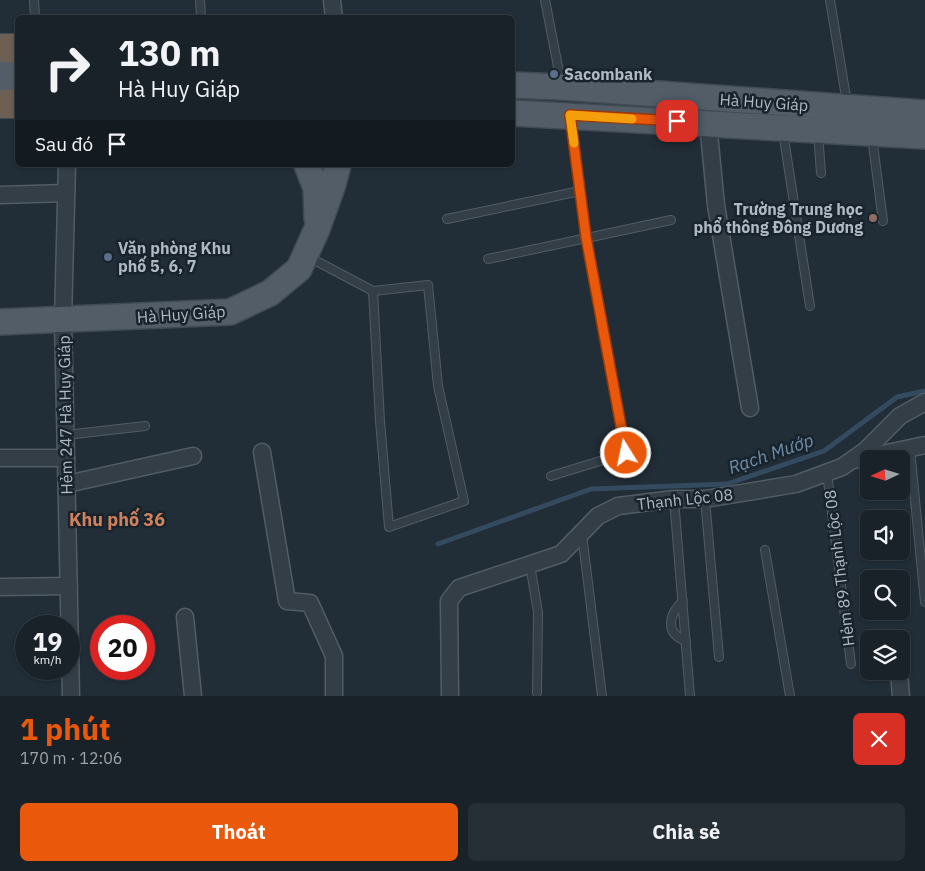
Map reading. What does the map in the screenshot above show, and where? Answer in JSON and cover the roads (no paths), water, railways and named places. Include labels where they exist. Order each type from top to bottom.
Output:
[{"type":"highway","points":[[0,48],[15,48]]},
{"type":"highway","points":[[0,104],[15,104]]},
{"type":"main road","points":[[0,69],[15,70]]},
{"type":"main road","name":"Hà Huy Giáp","points":[[515,85],[925,114]]},
{"type":"main road","points":[[0,87],[15,88]]},
{"type":"main road","name":"Hà Huy Giáp","points":[[515,113],[925,136]]},
{"type":"main road","points":[[307,167],[316,188],[317,229]]},
{"type":"main road","name":"Hà Huy Giáp","points":[[0,322],[230,312],[270,294],[299,269],[317,229],[334,184],[338,167]]},
{"type":"street","points":[[332,0],[334,15]]},
{"type":"street","points":[[708,123],[716,205],[750,408]]},
{"type":"street","name":"Hẻm 247 Hà Huy Giáp","points":[[67,167],[63,320],[71,696]]},
{"type":"street","points":[[0,195],[66,194]]},
{"type":"street","name":"Thạnh Lộc 08","points":[[450,696],[449,601],[459,588],[561,554],[598,516],[618,506],[674,499],[705,500],[796,484],[828,473],[852,460],[900,416],[925,402]]},
{"type":"street","points":[[852,460],[918,447]]},
{"type":"street","points":[[262,452],[287,601],[310,603],[334,656],[334,696]]},
{"type":"street","points":[[67,484],[193,456]]},
{"type":"street","points":[[0,458],[66,458]]},
{"type":"street","points":[[0,587],[69,586]]},
{"type":"street","points":[[185,617],[193,696]]},
{"type":"street","points":[[900,680],[901,696]]},
{"type":"lane","points":[[34,0],[35,15]]},
{"type":"lane","points":[[200,0],[201,15]]},
{"type":"lane","points":[[545,0],[562,87]]},
{"type":"lane","points":[[830,0],[848,108]]},
{"type":"lane","points":[[551,476],[626,453],[586,237],[570,115]]},
{"type":"lane","points":[[782,128],[810,306]]},
{"type":"lane","points":[[817,131],[821,173]]},
{"type":"lane","points":[[872,133],[883,221]]},
{"type":"lane","points":[[448,219],[580,190]]},
{"type":"lane","points":[[488,259],[671,220]]},
{"type":"lane","points":[[305,255],[373,290],[428,285],[438,386],[464,501],[389,527],[380,421],[373,290]]},
{"type":"lane","points":[[66,435],[146,426]]},
{"type":"lane","points":[[918,447],[925,602]]},
{"type":"lane","name":"Hẻm 89 Thạnh Lộc 08","points":[[828,473],[851,664]]},
{"type":"lane","points":[[674,499],[690,696]]},
{"type":"lane","points":[[705,500],[719,657]]},
{"type":"lane","points":[[582,533],[602,696]]},
{"type":"lane","points":[[765,550],[790,696]]},
{"type":"lane","points":[[530,565],[538,612],[537,693]]},
{"type":"lane","points":[[683,601],[673,610],[670,623],[675,634],[686,641]]},
{"type":"waterway","name":"Rạch Mướp","points":[[438,544],[591,489],[727,484],[824,451],[897,397],[925,391]]},
{"type":"place","name":"Sacombank","points":[[554,74]]},
{"type":"place","name":"Trường Trung học phổ thông Đông Dương","points":[[873,218]]},
{"type":"place","name":"Văn phòng Khu phố 5, 6, 7","points":[[108,257]]},
{"type":"district","name":"Khu phố 36","points":[[117,520]]}]
